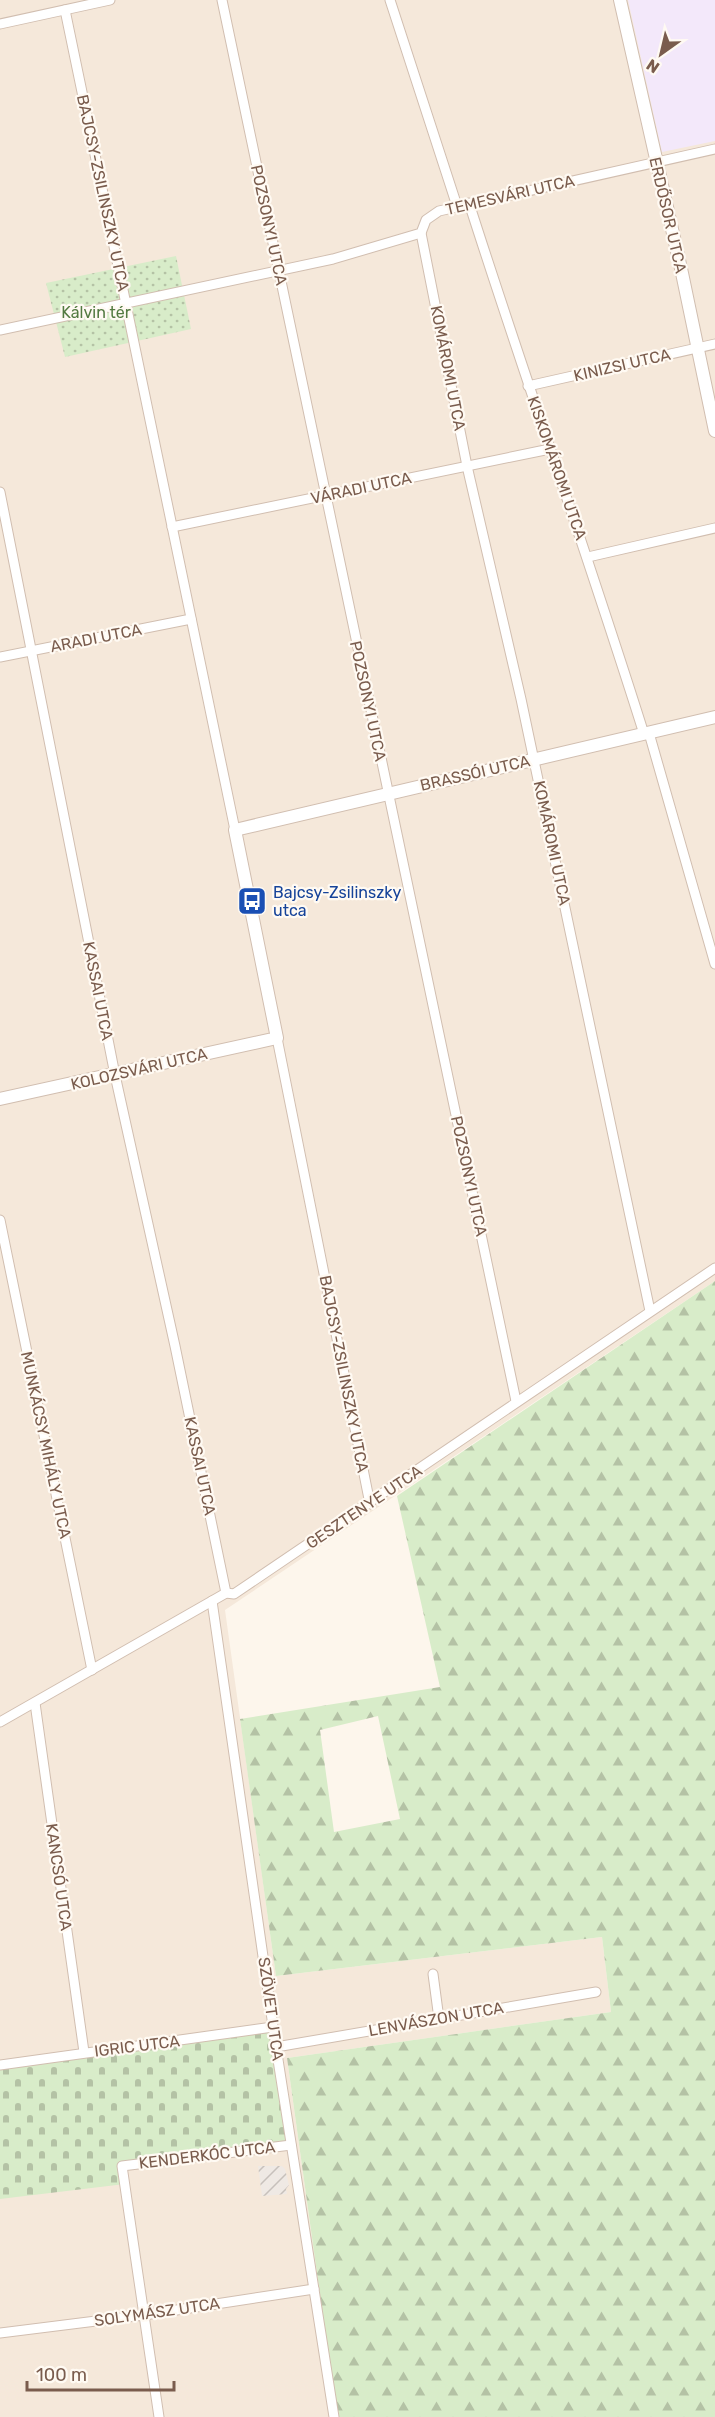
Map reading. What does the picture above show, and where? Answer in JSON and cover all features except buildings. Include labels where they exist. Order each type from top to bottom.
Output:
[{"type":"street","points":[[0,24],[110,0]]},
{"type":"street","name":"POZSONYI UTCA","points":[[222,0],[516,1401]]},
{"type":"street","points":[[390,0],[457,206]]},
{"type":"street","name":"ERDŐSOR UTCA","points":[[620,0],[715,431]]},
{"type":"street","name":"BAJCSY-ZSILINSZKY UTCA","points":[[65,10],[235,830],[370,1504]]},
{"type":"street","name":"TEMESVÁRI UTCA","points":[[421,233],[426,220],[439,211],[715,149]]},
{"type":"street","name":"KISKOMÁROMI UTCA","points":[[469,203],[528,387],[647,733],[715,964]]},
{"type":"street","points":[[0,330],[333,259],[421,233]]},
{"type":"street","name":"KOMÁROMI UTCA","points":[[421,233],[467,466],[534,759],[650,1311]]},
{"type":"street","name":"KINIZSI UTCA","points":[[528,387],[715,344]]},
{"type":"street","name":"VÁRADI UTCA","points":[[172,527],[550,449]]},
{"type":"street","name":"KASSAI UTCA","points":[[0,492],[115,1075],[175,1346],[226,1593]]},
{"type":"street","points":[[588,557],[715,528]]},
{"type":"street","name":"ARADI UTCA","points":[[0,657],[191,619]]},
{"type":"street","name":"BRASSÓI UTCA","points":[[235,830],[715,717]]},
{"type":"street","name":"KOLOZSVÁRI UTCA","points":[[0,1099],[277,1038]]},
{"type":"street","name":"MUNKÁCSY MIHÁLY UTCA","points":[[0,1220],[92,1670]]},
{"type":"street","name":"GESZTENYE UTCA","points":[[0,1722],[226,1593],[234,1594],[370,1504],[516,1401],[715,1268]]},
{"type":"street","name":"SZÖVET UTCA","points":[[212,1601],[273,2027],[334,2417]]},
{"type":"street","name":"KANCSÓ UTCA","points":[[34,1703],[84,2052]]},
{"type":"street","points":[[20,1711],[37,1723]]},
{"type":"street","points":[[433,1974],[439,2019]]},
{"type":"street","name":"LENVÁSZON UTCA","points":[[276,2047],[596,1992]]},
{"type":"street","name":"IGRIC UTCA","points":[[0,2065],[273,2027]]},
{"type":"street","name":"KENDERKÓC UTCA","points":[[144,2315],[122,2166],[291,2145]]},
{"type":"street","name":"SOLYMÁSZ UTCA","points":[[0,2333],[144,2315],[314,2289]]},
{"type":"street","points":[[144,2315],[159,2417]]},
{"type":"shaded area","points":[[0,0],[715,0],[715,1281],[225,1610],[276,1976],[602,1937],[611,2012],[287,2058],[337,2417],[0,2417]]},
{"type":"shaded area","points":[[628,0],[715,0],[715,141],[662,152]]},
{"type":"shaded area","points":[[258,2166],[282,2166],[289,2185],[286,2189],[287,2194],[262,2196]]},
{"type":"green space","name":"Kálvin tér","points":[[176,256],[191,329],[65,357],[46,283]]},
{"type":"green space","points":[[715,1281],[715,2417],[337,2417],[287,2058],[611,2012],[602,1937],[276,1976],[240,1719],[440,1687],[397,1496]],"holes":[[[378,1716],[400,1819],[334,1832],[320,1730]]]},
{"type":"green space","points":[[273,2027],[291,2145],[123,2166],[125,2184],[0,2199],[0,2065]]},
{"type":"place","name":"Bajcsy-Zsilinszky utca","points":[[252,901]]}]
